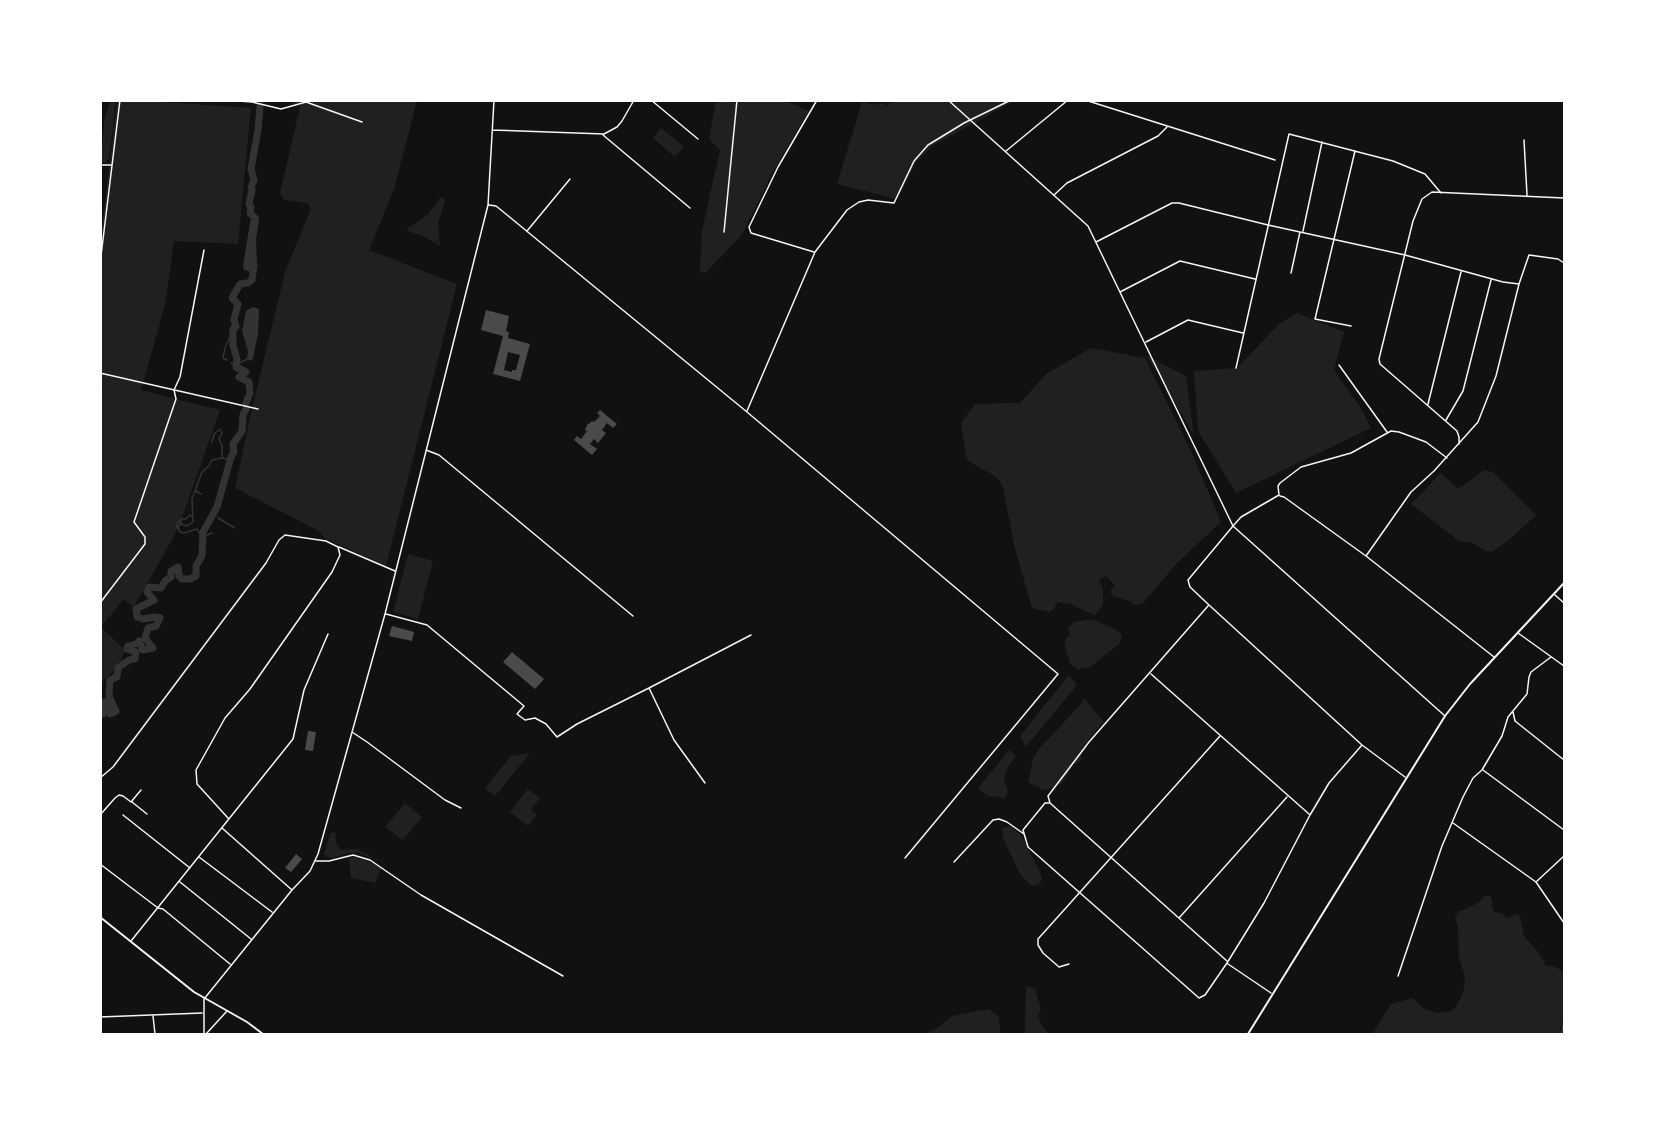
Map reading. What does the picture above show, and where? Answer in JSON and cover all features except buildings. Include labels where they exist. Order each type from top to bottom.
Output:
[{"type":"main road","points":[[1248,1035],[1445,716],[1460,695],[1494,657],[1564,583]]},
{"type":"main road","points":[[100,917],[204,999],[247,1022],[263,1035]]},
{"type":"street","points":[[100,264],[120,100]]},
{"type":"street","points":[[226,100],[281,109],[306,102],[362,122]]},
{"type":"street","points":[[205,1035],[204,999],[315,861],[385,614],[488,205],[494,100]]},
{"type":"street","points":[[493,130],[602,134],[617,127],[634,100]]},
{"type":"street","points":[[651,100],[698,139]]},
{"type":"street","points":[[724,232],[737,100]]},
{"type":"street","points":[[815,252],[751,233],[749,227],[778,167],[817,100]]},
{"type":"street","points":[[948,100],[1088,226],[1233,526],[1445,716]]},
{"type":"street","points":[[747,412],[815,252],[852,206],[868,200],[894,203],[914,161],[928,145],[1011,100]]},
{"type":"street","points":[[1005,152],[1068,100]]},
{"type":"street","points":[[1085,100],[1275,160]]},
{"type":"street","points":[[1054,195],[1066,183],[1158,136],[1168,126]]},
{"type":"street","points":[[602,134],[690,208]]},
{"type":"street","points":[[1236,368],[1289,134],[1393,161],[1425,174],[1441,193]]},
{"type":"street","points":[[1524,140],[1527,196]]},
{"type":"street","points":[[1291,273],[1322,141]]},
{"type":"street","points":[[1351,326],[1315,319],[1355,150]]},
{"type":"street","points":[[100,165],[112,165]]},
{"type":"street","points":[[527,231],[570,179]]},
{"type":"street","points":[[1459,444],[1460,437],[1457,431],[1428,404],[1383,369],[1379,359],[1413,221],[1422,199],[1432,192],[1564,198]]},
{"type":"street","points":[[1096,242],[1172,203],[1179,203],[1519,284]]},
{"type":"street","points":[[488,205],[496,206],[747,412],[1058,674],[905,858]]},
{"type":"street","points":[[100,603],[144,544],[145,537],[134,522],[176,399],[174,390],[180,377],[204,250]]},
{"type":"street","points":[[1366,556],[1411,492],[1447,458],[1478,422],[1497,376],[1519,284],[1529,255],[1557,259],[1564,263]]},
{"type":"street","points":[[1120,292],[1180,261],[1256,279]]},
{"type":"street","points":[[1428,404],[1461,271]]},
{"type":"street","points":[[1446,420],[1463,391],[1491,279]]},
{"type":"street","points":[[1145,342],[1188,320],[1244,333]]},
{"type":"street","points":[[1339,365],[1387,432]]},
{"type":"street","points":[[100,373],[258,409]]},
{"type":"street","points":[[1279,495],[1280,483],[1301,467],[1351,453],[1387,432],[1399,432],[1426,442],[1447,458]]},
{"type":"street","points":[[425,450],[439,455],[633,616]]},
{"type":"street","points":[[1279,495],[1241,517],[1188,580],[1190,587],[1362,745],[1406,778]]},
{"type":"street","points":[[1279,495],[1366,556],[1494,657]]},
{"type":"street","points":[[100,778],[113,766],[266,563],[279,540],[285,535],[326,541],[396,571]]},
{"type":"street","points":[[228,818],[197,784],[196,770],[225,718],[250,689],[332,572],[340,555],[338,547]]},
{"type":"street","points":[[1554,594],[1564,603]]},
{"type":"street","points":[[1209,605],[1089,742],[1048,796],[1050,803],[1227,962],[1274,994]]},
{"type":"street","points":[[385,614],[427,626],[524,706],[517,714],[525,720],[535,718],[546,724],[557,737],[577,724],[751,635]]},
{"type":"street","points":[[1517,633],[1564,665]]},
{"type":"street","points":[[131,941],[293,739],[304,690],[327,634]]},
{"type":"street","points":[[1398,976],[1452,822],[1473,778],[1482,770],[1502,736],[1508,717],[1527,694],[1528,677],[1531,672],[1551,657]]},
{"type":"street","points":[[1150,673],[1310,815]]},
{"type":"street","points":[[649,688],[674,740],[705,783]]},
{"type":"street","points":[[1512,711],[1515,721],[1564,760]]},
{"type":"street","points":[[352,732],[445,800],[462,808]]},
{"type":"street","points":[[1069,964],[1059,967],[1043,953],[1038,945],[1038,939],[1220,736]]},
{"type":"street","points":[[1050,803],[1045,803],[1023,830],[1028,847],[1198,998],[1205,995],[1264,903],[1329,783],[1362,745]]},
{"type":"street","points":[[1482,770],[1564,830]]},
{"type":"street","points":[[131,802],[141,790]]},
{"type":"street","points":[[100,815],[119,795],[147,814]]},
{"type":"street","points":[[1179,918],[1288,796]]},
{"type":"street","points":[[123,815],[190,868]]},
{"type":"street","points":[[954,862],[993,820],[1008,822],[1024,834]]},
{"type":"street","points":[[1452,822],[1536,882],[1564,923]]},
{"type":"street","points":[[221,827],[292,890]]},
{"type":"street","points":[[315,861],[329,861],[353,855],[370,860],[421,895],[563,976]]},
{"type":"street","points":[[1536,882],[1564,856]]},
{"type":"street","points":[[199,857],[273,913]]},
{"type":"street","points":[[100,864],[158,908],[163,909],[231,965]]},
{"type":"street","points":[[180,881],[252,940]]},
{"type":"street","points":[[205,1035],[227,1011]]},
{"type":"street","points":[[100,1017],[203,1013]]},
{"type":"street","points":[[153,1015],[155,1035]]},
{"type":"shaded area","points":[[891,100],[1014,101],[932,146],[917,161],[897,199],[837,184],[862,102],[877,105],[881,103],[888,106]]},
{"type":"shaded area","points":[[117,101],[251,108],[238,244],[174,241],[165,305],[141,390],[220,410],[178,529],[134,607],[124,599],[101,627],[100,393],[103,383],[100,382],[100,244]]},
{"type":"shaded area","points":[[291,101],[417,101],[394,189],[369,250],[457,284],[386,566],[324,538],[319,531],[235,488],[286,269],[311,209],[307,203],[284,200],[280,193],[301,103],[294,104]]},
{"type":"shaded area","points":[[716,101],[785,101],[809,111],[774,170],[742,235],[705,273],[700,272],[702,231],[720,150],[709,139]]},
{"type":"shaded area","points":[[110,102],[115,102],[113,128],[109,158],[105,163],[101,162],[101,154],[105,117]]},
{"type":"shaded area","points":[[661,128],[684,147],[675,157],[653,138]]},
{"type":"shaded area","points":[[441,197],[445,200],[438,224],[440,246],[407,229],[427,215]]},
{"type":"shaded area","points":[[251,219],[259,220],[256,239],[257,265],[255,271],[251,272],[244,270],[243,266]]},
{"type":"shaded area","points":[[253,307],[259,309],[259,312],[258,334],[251,361],[247,359],[248,351],[242,331],[246,311]]},
{"type":"shaded area","points":[[1297,313],[1344,332],[1334,370],[1359,405],[1371,428],[1236,493],[1198,431],[1194,371],[1237,368],[1279,324]]},
{"type":"shaded area","points":[[1091,348],[1145,358],[1191,451],[1221,522],[1178,562],[1142,604],[1135,605],[1113,596],[1110,592],[1115,585],[1106,576],[1099,580],[1103,589],[1103,604],[1094,615],[1071,604],[1057,602],[1054,609],[1049,612],[1032,608],[1014,545],[1003,487],[993,475],[967,460],[961,423],[975,404],[1020,403],[1046,374]]},
{"type":"shaded area","points":[[1147,356],[1186,376],[1194,436],[1187,423]]},
{"type":"shaded area","points":[[1484,470],[1493,472],[1536,515],[1492,552],[1485,551],[1473,543],[1459,541],[1411,504],[1441,473],[1458,489]]},
{"type":"shaded area","points":[[408,554],[433,561],[418,619],[393,612]]},
{"type":"shaded area","points":[[1092,619],[1115,629],[1122,637],[1119,644],[1089,668],[1078,669],[1070,664],[1065,646],[1066,637],[1070,637],[1068,628],[1074,622]]},
{"type":"shaded area","points":[[101,627],[125,650],[120,663],[101,684]]},
{"type":"shaded area","points":[[1069,675],[1077,685],[1026,747],[1020,736]]},
{"type":"shaded area","points":[[1084,698],[1104,722],[1082,749],[1081,760],[1074,765],[1061,784],[1052,788],[1044,790],[1028,782],[1033,759],[1038,750]]},
{"type":"shaded area","points":[[1009,750],[1016,756],[1007,769],[1004,779],[1008,791],[1005,798],[988,796],[978,788]]},
{"type":"shaded area","points":[[530,753],[495,796],[485,788],[511,756]]},
{"type":"shaded area","points":[[528,789],[540,798],[531,810],[537,815],[528,826],[510,812]]},
{"type":"shaded area","points":[[405,803],[422,817],[403,840],[385,827]]},
{"type":"shaded area","points":[[1010,826],[1021,835],[1040,872],[1042,880],[1038,885],[1032,886],[1020,874],[1003,838],[1002,828]]},
{"type":"shaded area","points":[[336,833],[335,842],[341,850],[357,849],[378,860],[402,875],[379,861],[359,853],[349,853],[333,858],[326,857],[324,854],[330,834]]},
{"type":"shaded area","points":[[353,857],[369,861],[381,868],[375,883],[351,878],[349,859]]},
{"type":"shaded area","points":[[1485,896],[1490,896],[1492,899],[1492,908],[1495,912],[1507,918],[1516,914],[1520,916],[1524,936],[1539,953],[1546,966],[1556,967],[1563,972],[1563,1021],[1558,1034],[1372,1034],[1391,1004],[1412,998],[1425,1009],[1437,1013],[1451,1011],[1456,1007],[1463,993],[1465,977],[1459,957],[1458,928],[1455,917],[1458,912],[1478,903]]},
{"type":"shaded area","points":[[1026,986],[1035,989],[1041,1009],[1038,1016],[1049,1034],[1025,1034]]},
{"type":"shaded area","points":[[989,1009],[998,1016],[1001,1034],[923,1034],[936,1029],[952,1016]]},
{"type":"waterway","points":[[254,227],[255,218],[250,213],[249,204],[254,180],[251,169],[260,106]]},
{"type":"waterway","points":[[246,403],[250,393],[249,382],[239,377],[246,372],[236,367],[233,329],[236,327],[234,319],[238,304],[232,298],[240,284],[252,280],[254,265]]},
{"type":"waterway","points":[[227,360],[223,358],[233,330]]},
{"type":"waterway","points":[[231,363],[236,365],[247,359]]},
{"type":"waterway","points":[[139,641],[143,650],[153,648],[145,638],[148,628],[156,626],[160,618],[137,617],[136,609],[154,600],[147,592],[149,587],[161,588],[171,577],[171,571],[178,567],[179,576],[182,579],[196,576],[196,566],[202,556],[203,532],[217,507],[234,452],[233,444],[242,431],[243,415],[246,409]]},
{"type":"waterway","points":[[212,442],[214,434],[220,429],[222,458],[231,460]]},
{"type":"waterway","points":[[212,533],[202,537],[197,529],[184,533],[180,532],[178,527],[181,524],[187,526],[193,522],[192,499],[202,472],[212,460],[222,458]]},
{"type":"waterway","points":[[196,491],[201,494]]},
{"type":"waterway","points":[[181,524],[181,519],[186,519],[190,515],[192,517]]},
{"type":"waterway","points":[[218,518],[235,528]]},
{"type":"waterway","points":[[178,529],[176,524],[180,521]]},
{"type":"waterway","points":[[100,714],[103,714],[101,706],[105,702],[110,714],[116,711],[109,696],[110,680],[117,677],[118,668],[129,660],[135,659],[136,652],[127,649],[128,646],[135,644]]},
{"type":"waterway","points":[[1561,1034],[1564,1021]]}]
